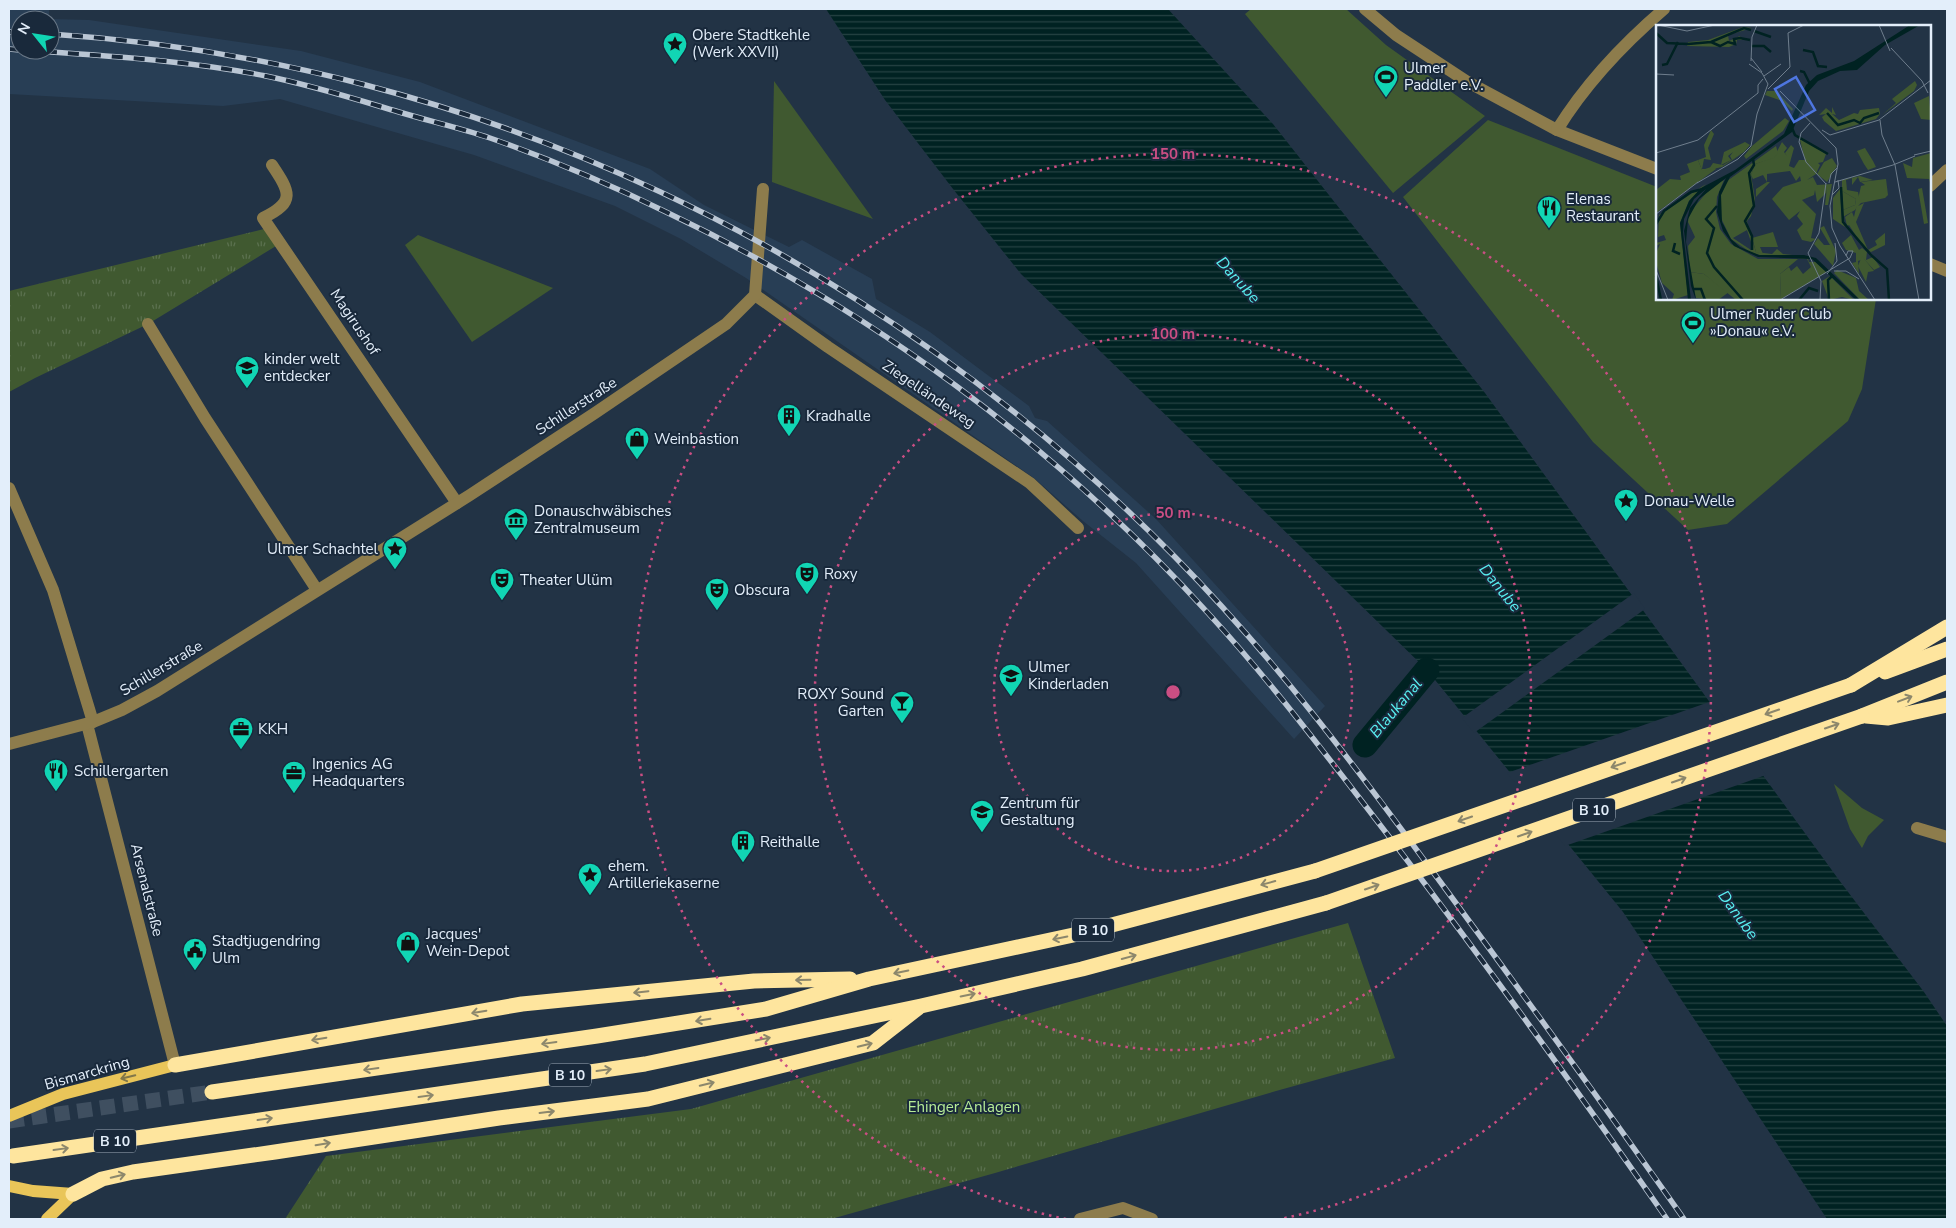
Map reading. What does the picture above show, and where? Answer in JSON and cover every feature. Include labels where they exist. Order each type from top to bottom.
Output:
[{"type":"highway","points":[[1851,684],[1947,627]]},
{"type":"highway","name":"B 10","points":[[212,1092],[736,1015],[766,1009],[869,979],[1078,934],[1315,871],[1947,649]]},
{"type":"highway","name":"B 10","points":[[13,1156],[645,1064],[921,1006],[1082,969],[1326,903],[1862,716],[1947,682]]},
{"type":"highway","points":[[1862,716],[1888,718],[1947,705]]},
{"type":"highway","points":[[175,1065],[522,1004],[754,981],[869,979]]},
{"type":"highway","points":[[73,1194],[102,1180],[133,1172],[499,1118],[648,1099],[873,1043],[921,1006]]},
{"type":"main road","name":"Bismarckring","points":[[9,1116],[63,1094],[175,1065]]},
{"type":"main road","points":[[9,1186],[33,1191],[73,1194]]},
{"type":"main road","points":[[47,1219],[73,1194]]},
{"type":"street","points":[[1364,9],[1396,35],[1466,81],[1557,130],[1656,169]]},
{"type":"street","points":[[1557,130],[1572,106],[1595,77],[1634,35],[1664,9]]},
{"type":"street","name":"Magirushof","points":[[272,165],[280,177],[287,197],[284,206],[263,218],[457,503]]},
{"type":"street","points":[[1931,185],[1947,170]]},
{"type":"street","points":[[756,295],[763,189]]},
{"type":"street","points":[[1931,264],[1947,271]]},
{"type":"street","name":"Schillerstraße","points":[[9,744],[90,723],[122,710],[157,691],[457,503],[695,346],[726,324],[756,295]]},
{"type":"street","name":"Ziegelländeweg","points":[[756,295],[828,347],[1030,483],[1078,528]]},
{"type":"street","points":[[148,324],[205,418],[317,590]]},
{"type":"street","name":"Arsenalstraße","points":[[9,488],[53,590],[90,723],[175,1065]]},
{"type":"street","points":[[1917,828],[1947,837]]},
{"type":"street","points":[[1080,1219],[1123,1208],[1152,1219]]},
{"type":"shaded area","points":[[9,9],[49,9],[10,10],[10,60],[60,60],[60,19],[89,20],[301,51],[420,82],[650,169],[704,205],[789,247],[802,240],[872,279],[876,299],[930,332],[1029,406],[1035,418],[1047,421],[1156,519],[1325,706],[1294,739],[1136,563],[1083,521],[1034,478],[746,278],[681,239],[615,206],[474,155],[280,99],[223,106],[9,94]]},
{"type":"green space","name":"Ulmer Paddler e.V.","points":[[1251,9],[1346,9],[1386,45],[1485,116],[1393,193],[1245,14]]},
{"type":"green space","points":[[774,81],[873,219],[772,182]]},
{"type":"green space","name":"Ulmer Ruder Club »Donau« e.V.","points":[[1488,120],[1656,187],[1656,300],[1876,300],[1862,389],[1848,421],[1727,524],[1688,530],[1593,442],[1403,197]]},
{"type":"green space","points":[[264,229],[276,246],[148,324],[9,392],[9,291]]},
{"type":"green space","points":[[418,235],[553,288],[472,342],[405,245]]},
{"type":"green space","points":[[1834,784],[1862,808],[1884,820],[1868,836],[1862,848],[1850,829]]},
{"type":"green space","name":"Ehinger Anlagen","points":[[1348,923],[1395,1058],[831,1219],[285,1219],[326,1156],[691,1109]]},
{"type":"water","name":"Danube","points":[[826,9],[1168,9],[1273,124],[1485,393],[1947,1026],[1947,1219],[1827,1219],[1623,912],[1427,670],[1021,274],[885,100]]},
{"type":"pier","points":[[1634,593],[1645,609],[1474,733],[1462,718]]},
{"type":"pier","points":[[1712,701],[1766,775],[1565,846],[1507,773]]},
{"type":"waterway","name":"Blaukanal","points":[[1365,745],[1427,670]]},
{"type":"tunnel","points":[[9,1121],[212,1092]]},
{"type":"railway","points":[[60,35],[208,52],[364,85],[515,131],[661,192],[800,265],[933,351],[1059,449],[1175,557],[1211,594],[1279,672],[1312,712],[1436,876],[1684,1219]]},
{"type":"railway","points":[[60,53],[176,62],[266,76],[333,92],[512,146],[557,163],[623,192],[742,250],[815,292],[887,337],[956,386],[1023,438],[1087,493],[1148,551],[1207,612],[1251,662],[1374,817],[1449,916],[1667,1219]]},
{"type":"place","name":"Obere Stadtkehle (Werk XXVII)","points":[[675,65]]},
{"type":"place","name":"Ulmer Paddler e.V.","points":[[1386,98]]},
{"type":"place","name":"Elenas Restaurant","points":[[1549,229]]},
{"type":"place","name":"Ulmer Ruder Club »Donau« e.V.","points":[[1693,344]]},
{"type":"place","name":"kinder welt entdecker","points":[[247,389]]},
{"type":"place","name":"Kradhalle","points":[[789,437]]},
{"type":"place","name":"Weinbastion","points":[[637,460]]},
{"type":"place","name":"Donau-Welle","points":[[1626,522]]},
{"type":"place","name":"Donauschwäbisches Zentralmuseum","points":[[516,541]]},
{"type":"place","name":"Ulmer Schachtel","points":[[395,570]]},
{"type":"place","name":"Roxy","points":[[807,595]]},
{"type":"place","name":"Theater Ulüm","points":[[502,601]]},
{"type":"place","name":"Obscura","points":[[717,611]]},
{"type":"place","name":"Ulmer Kinderladen","points":[[1011,697]]},
{"type":"place","name":"ROXY Sound Garten","points":[[902,724]]},
{"type":"place","name":"KKH","points":[[241,750]]},
{"type":"place","name":"Schillergarten","points":[[56,792]]},
{"type":"place","name":"Ingenics AG Headquarters","points":[[294,794]]},
{"type":"place","name":"Zentrum für Gestaltung","points":[[982,833]]},
{"type":"place","name":"Reithalle","points":[[743,863]]},
{"type":"place","name":"ehem. Artilleriekaserne","points":[[590,896]]},
{"type":"place","name":"Jacques' Wein-Depot","points":[[408,964]]},
{"type":"place","name":"Stadtjugendring Ulm","points":[[195,971]]}]
